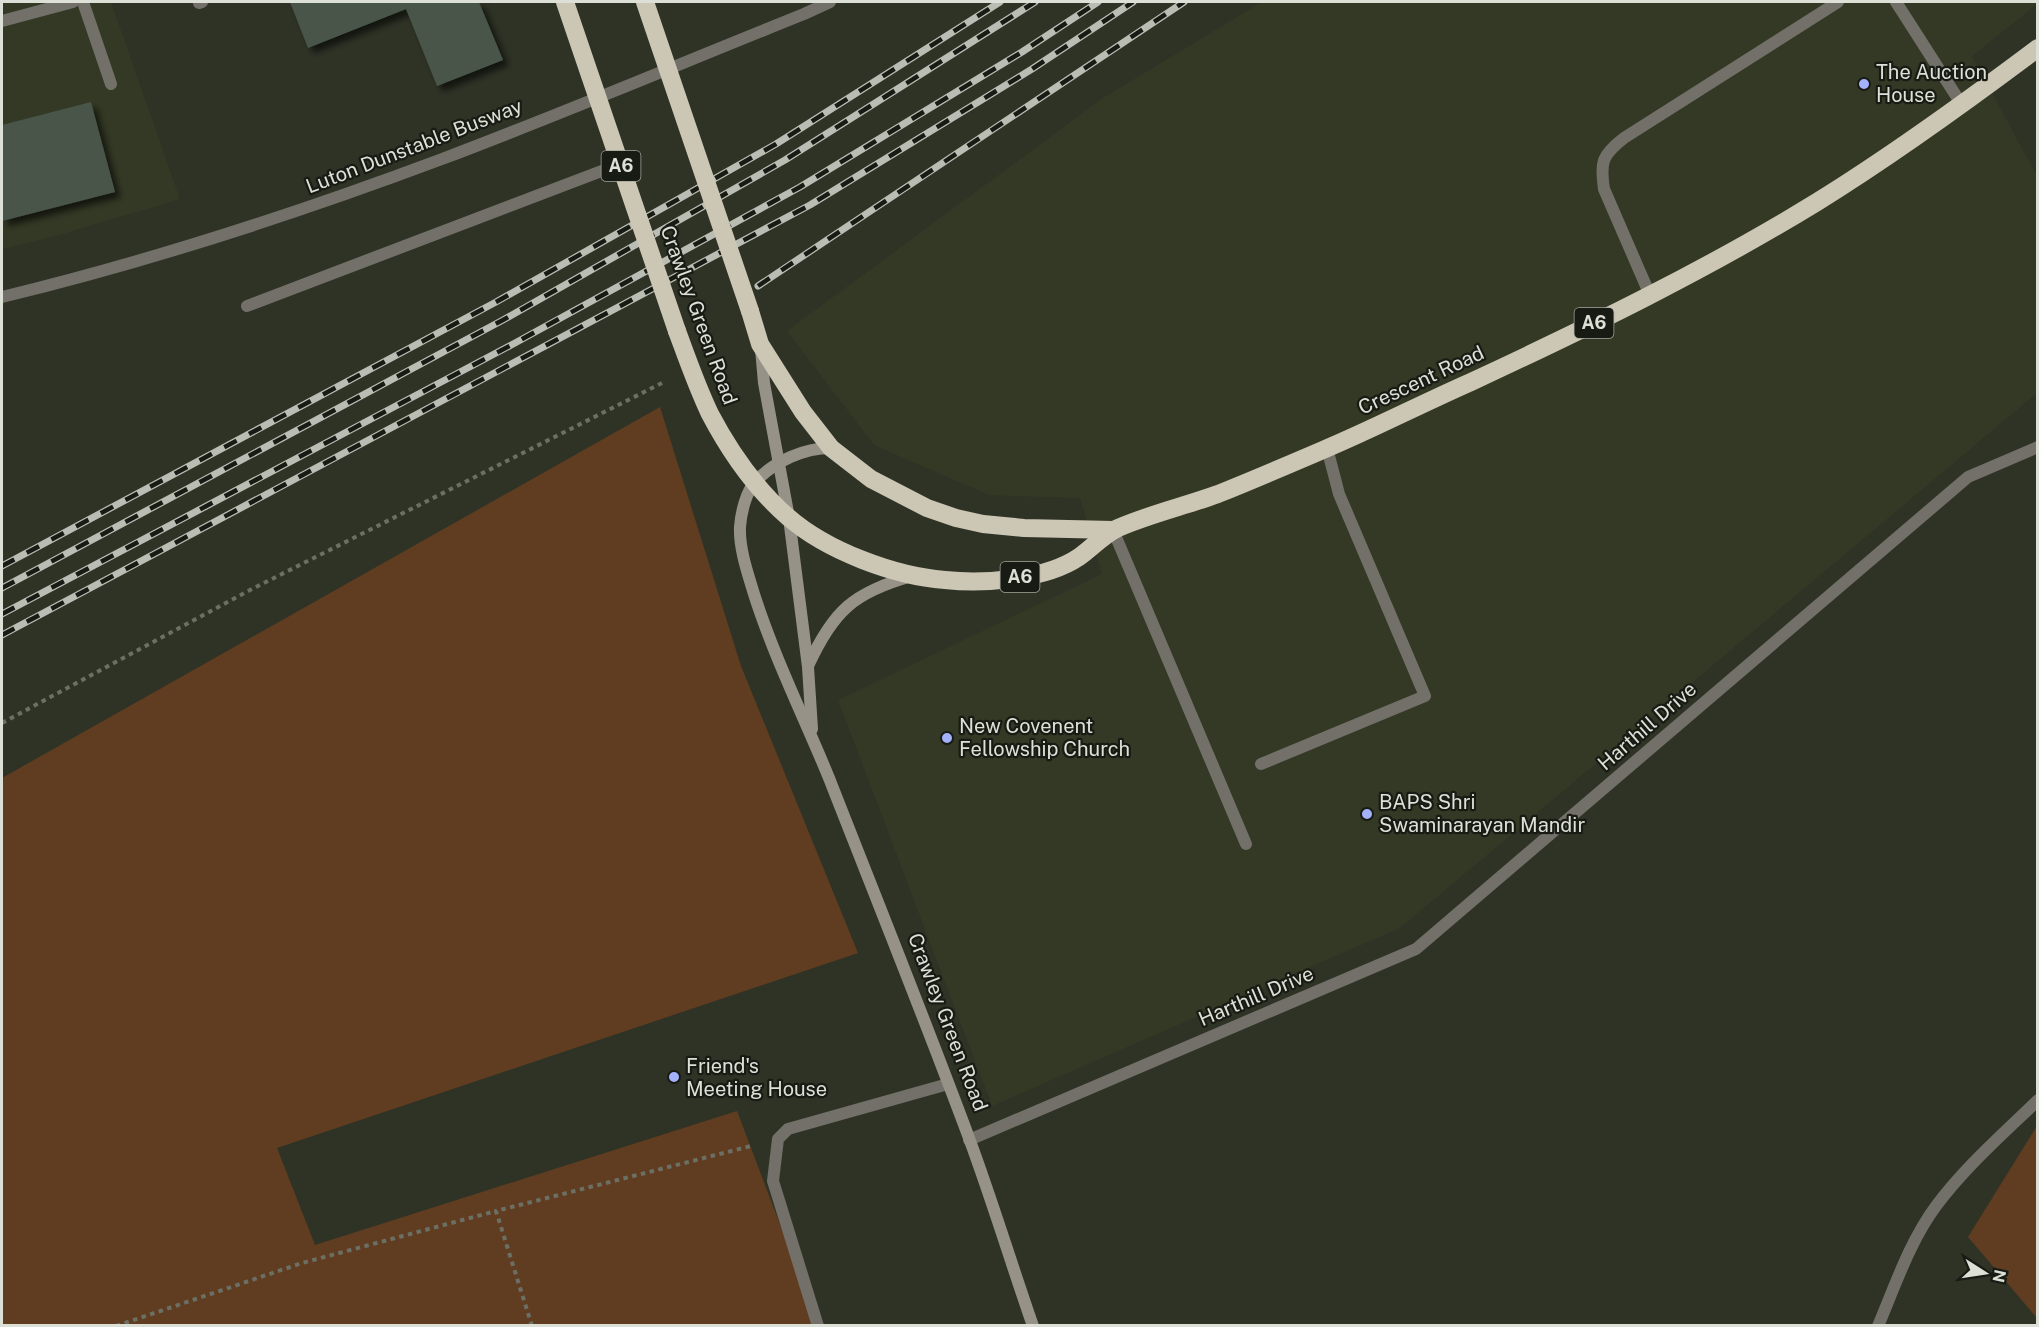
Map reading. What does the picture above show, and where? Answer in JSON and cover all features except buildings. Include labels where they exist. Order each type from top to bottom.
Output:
[{"type":"highway","name":"Crawley Green Road","points":[[565,2],[691,368],[708,410],[728,446],[754,482]]},
{"type":"highway","name":"Crawley Green Road","points":[[645,2],[760,344]]},
{"type":"highway","name":"Crescent Road","points":[[914,576],[976,582],[1016,578],[1051,571],[1077,559],[1113,530],[1218,494],[1327,448],[1542,348],[1650,296],[1817,202],[1962,105],[2037,48]]},
{"type":"highway","name":"A6","points":[[760,344],[803,412],[831,448],[871,479],[898,495],[956,518],[983,524],[1024,528],[1113,530]]},
{"type":"highway","name":"A6","points":[[754,482],[789,518],[838,549],[866,562],[914,576]]},
{"type":"street","points":[[2,21],[73,2]]},
{"type":"street","points":[[83,2],[111,84]]},
{"type":"street","name":"Luton Dunstable Busway","points":[[2,297],[106,271],[308,207],[390,178],[443,159],[830,2]]},
{"type":"street","points":[[1650,296],[1604,189],[1602,172],[1604,157],[1624,138],[1838,2]]},
{"type":"street","points":[[1896,2],[1962,105]]},
{"type":"street","points":[[248,306],[620,164]]},
{"type":"street","name":"Crawley Green Road","points":[[760,344],[764,383],[789,518],[808,667],[813,738]]},
{"type":"street","name":"Harthill Drive","points":[[969,1140],[1416,949],[1968,477],[2037,447]]},
{"type":"street","points":[[754,482],[779,463],[799,453],[819,448],[831,448]]},
{"type":"street","points":[[1261,764],[1425,696],[1339,494],[1327,448]]},
{"type":"street","name":"Crawley Green Road","points":[[754,482],[745,504],[740,528],[748,577],[764,624],[813,738],[948,1084],[1033,1326]]},
{"type":"street","points":[[1113,530],[1246,844]]},
{"type":"street","name":"Crescent Road","points":[[808,667],[820,640],[844,609],[883,584],[914,576]]},
{"type":"street","points":[[819,1326],[772,1181],[778,1139],[788,1129],[948,1084]]},
{"type":"street","points":[[1878,1326],[1914,1243],[1935,1208],[1956,1180],[2037,1100]]},
{"type":"path","points":[[2,723],[250,590],[691,368]]},
{"type":"path","points":[[116,1326],[302,1263],[496,1210],[778,1139]]},
{"type":"path","points":[[496,1210],[532,1326]]},
{"type":"shaded area","points":[[2,2],[111,2],[180,199],[66,233],[2,249]]},
{"type":"shaded area","points":[[1262,2],[2037,2],[1972,56],[2037,176],[2037,393],[1400,928],[992,1106],[838,700],[1102,574],[1080,498],[989,495],[874,445],[787,331],[1103,98]]},
{"type":"shaded area","points":[[660,407],[741,666],[858,953],[277,1148],[315,1245],[737,1111],[818,1325],[2,1325],[2,778]]},
{"type":"shaded area","points":[[2038,1126],[2037,1318],[1968,1237]]},
{"type":"railway","points":[[2,566],[496,302],[776,144],[1000,2]]},
{"type":"railway","points":[[2,588],[503,320],[785,160],[1035,2]]},
{"type":"railway","points":[[2,614],[515,343],[800,187],[1022,52],[1098,2]]},
{"type":"railway","points":[[2,635],[810,205],[1032,69],[1133,2]]},
{"type":"railway","points":[[758,286],[1184,2]]},
{"type":"place","name":"The Auction House","points":[[1864,84]]},
{"type":"place","name":"New Covenent Fellowship Church","points":[[947,738]]},
{"type":"place","name":"BAPS Shri Swaminarayan Mandir","points":[[1367,814]]},
{"type":"place","name":"Friend's Meeting House","points":[[674,1077]]}]
